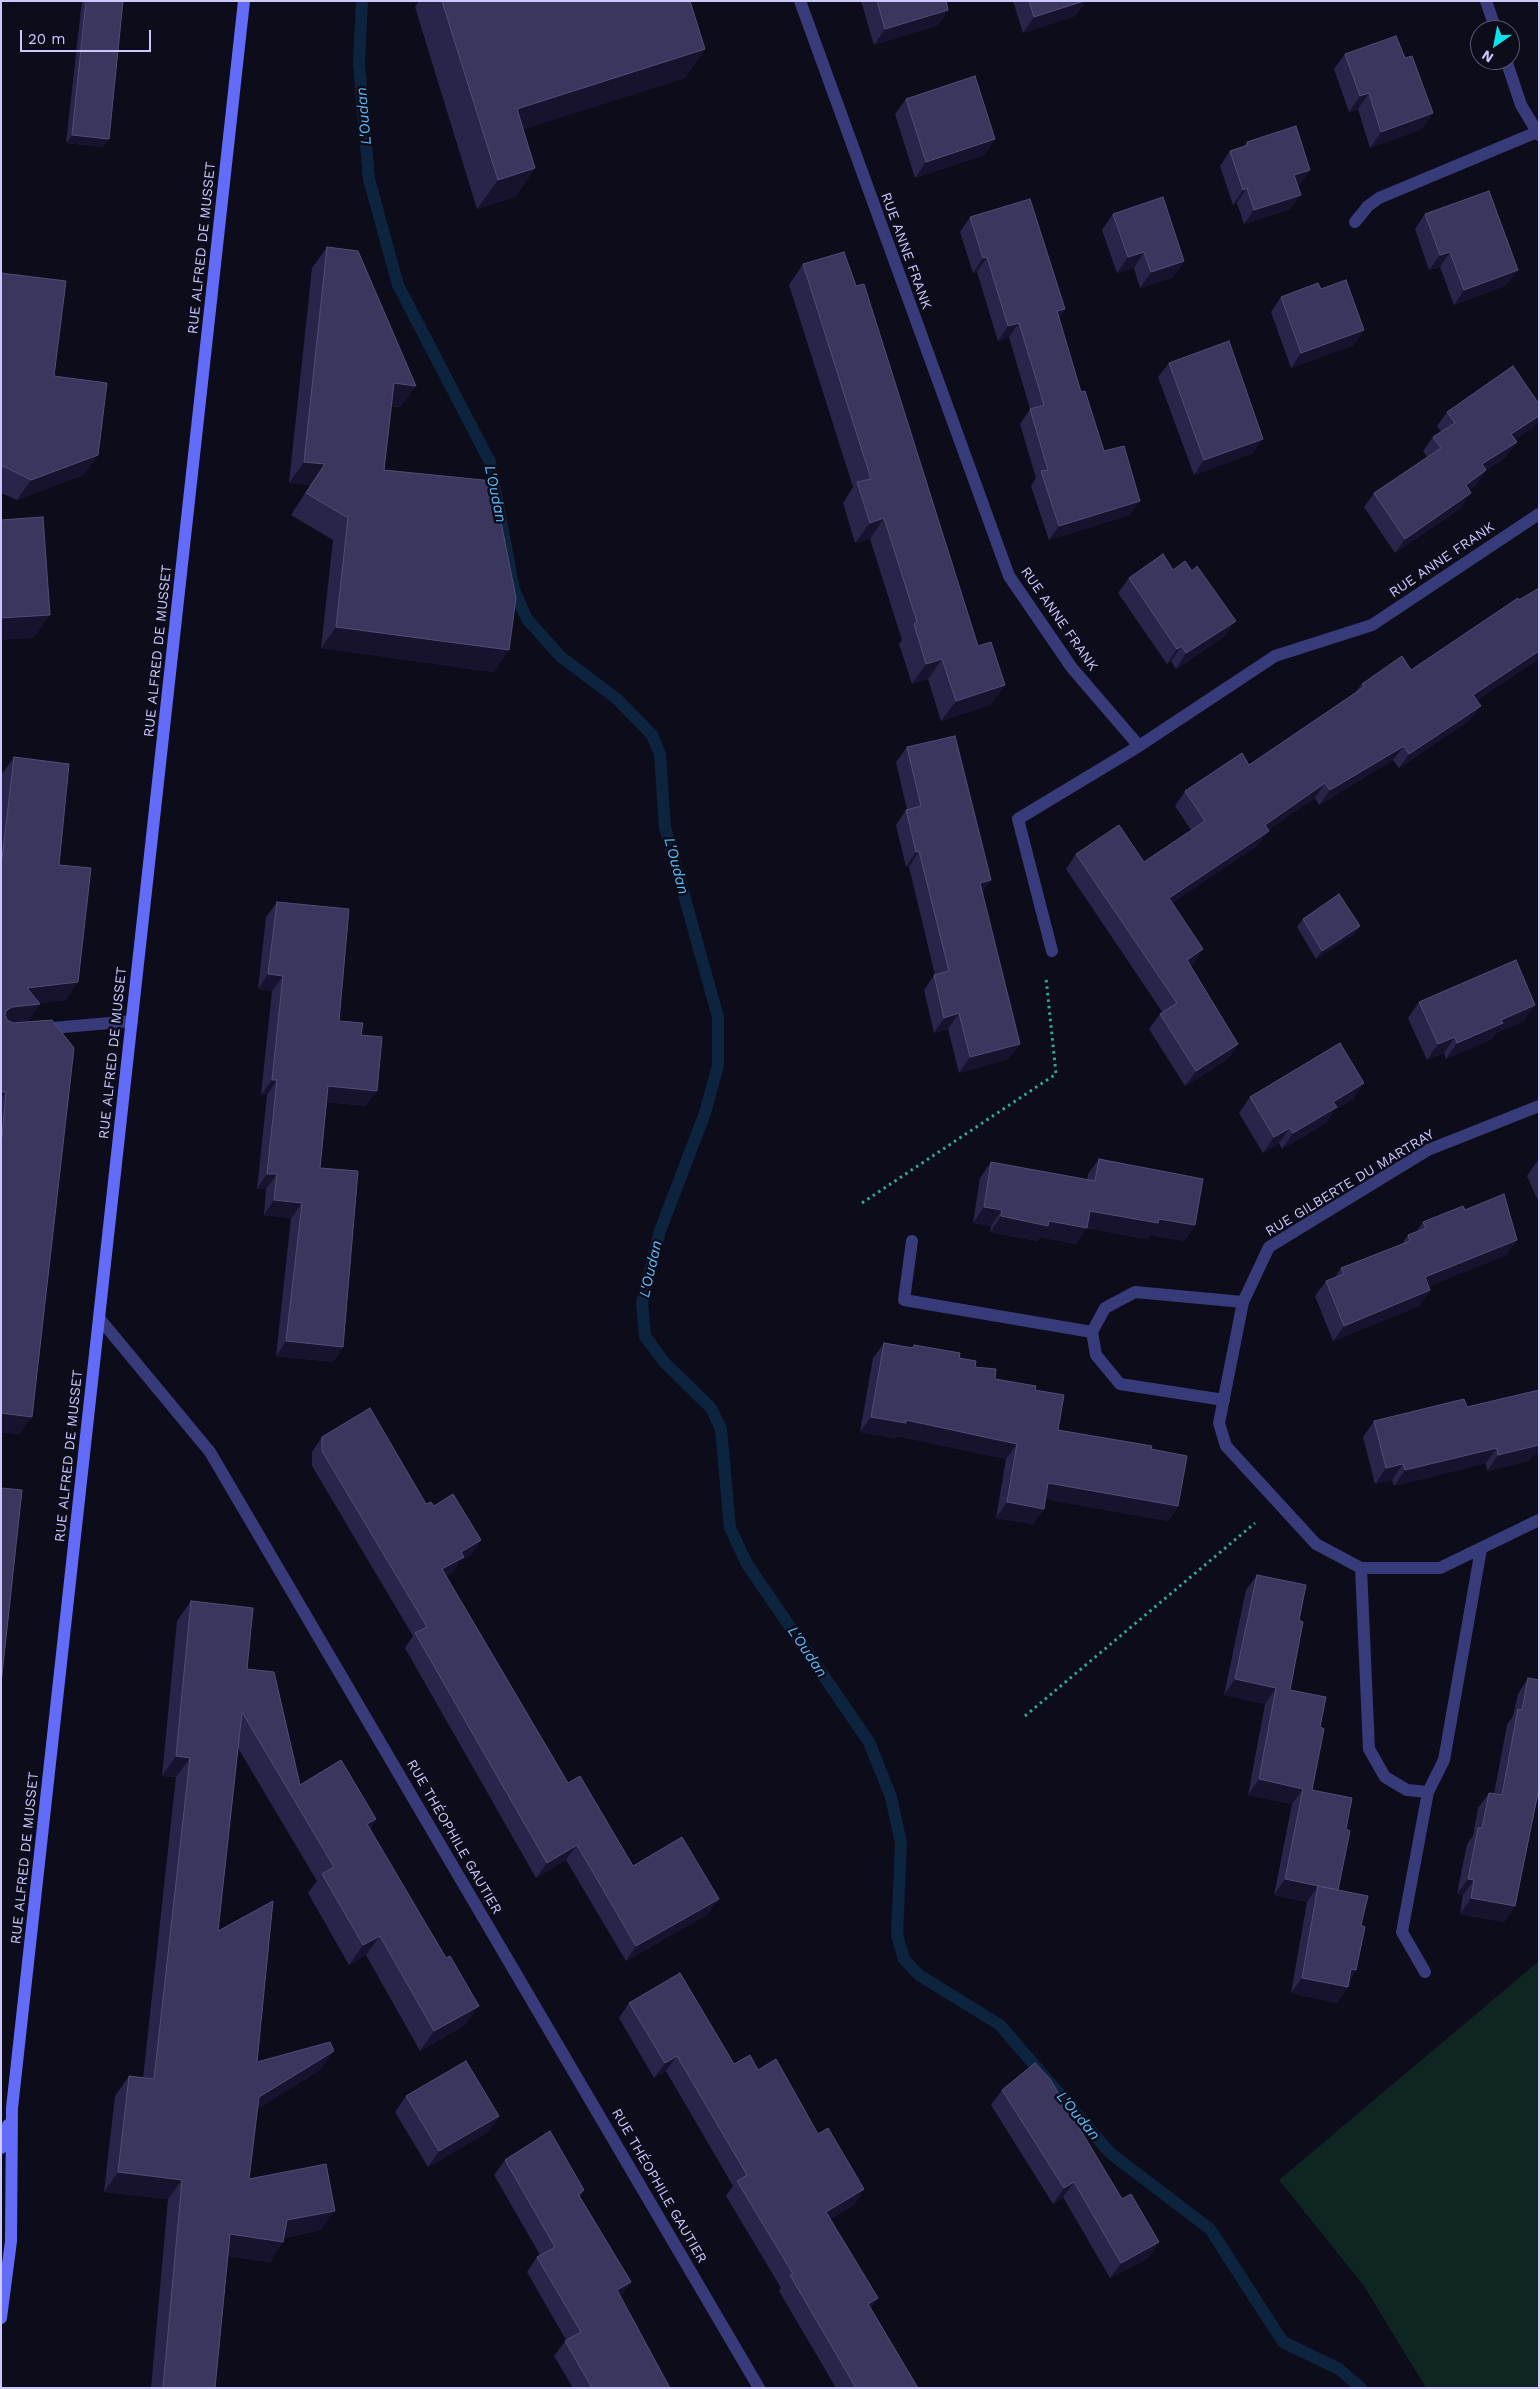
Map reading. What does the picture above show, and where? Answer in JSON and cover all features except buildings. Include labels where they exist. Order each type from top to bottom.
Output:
[{"type":"main road","name":"RUE ALFRED DE MUSSET","points":[[1,2318],[12,2108],[244,1]]},
{"type":"main road","name":"RUE ALFRED DE MUSSET","points":[[1,2148],[12,2108]]},
{"type":"street","name":"RUE ANNE FRANK","points":[[800,1],[1009,576],[1072,668],[1139,746],[1275,656],[1372,625],[1539,514]]},
{"type":"street","points":[[1486,1],[1493,20]]},
{"type":"street","points":[[1355,222],[1368,206],[1379,198],[1538,134],[1521,105],[1509,70]]},
{"type":"street","points":[[1052,951],[1018,819],[1139,746]]},
{"type":"street","points":[[30,1030],[132,1021]]},
{"type":"street","name":"RUE GILBERTE DU MARTRAY","points":[[1539,1106],[1428,1150],[1269,1247],[1243,1302],[1219,1423],[1226,1446],[1316,1544],[1361,1568],[1440,1568],[1539,1520]]},
{"type":"street","points":[[912,1240],[904,1300],[1092,1332]]},
{"type":"street","points":[[1224,1400],[1120,1384],[1096,1355],[1092,1332],[1105,1308],[1135,1292],[1243,1302]]},
{"type":"street","name":"RUE THÉOPHILE GAUTIER","points":[[100,1318],[210,1452],[758,2388]]},
{"type":"street","points":[[1425,1972],[1402,1932],[1428,1792],[1444,1760],[1481,1549]]},
{"type":"street","points":[[1361,1568],[1369,1749],[1385,1777],[1407,1790],[1428,1792]]},
{"type":"path","points":[[862,1203],[1056,1074],[1046,980],[1052,951]]},
{"type":"path","points":[[1025,1716],[1278,1503]]},
{"type":"green space","points":[[1539,1961],[1539,2388],[1426,2388],[1364,2286],[1279,2180]]},
{"type":"waterway","name":"L'Oudan","points":[[362,1],[359,64],[369,179],[398,285],[490,462],[514,590],[527,619],[561,657],[617,699],[652,735],[660,754],[665,827],[718,1017],[718,1065],[705,1113],[660,1231],[642,1303],[645,1336],[664,1362],[711,1408],[721,1429],[730,1528],[747,1564],[869,1742],[891,1797],[901,1843],[897,1935],[904,1959],[919,1975],[1000,2025],[1110,2153],[1210,2229],[1283,2342],[1339,2369],[1361,2388]]}]
